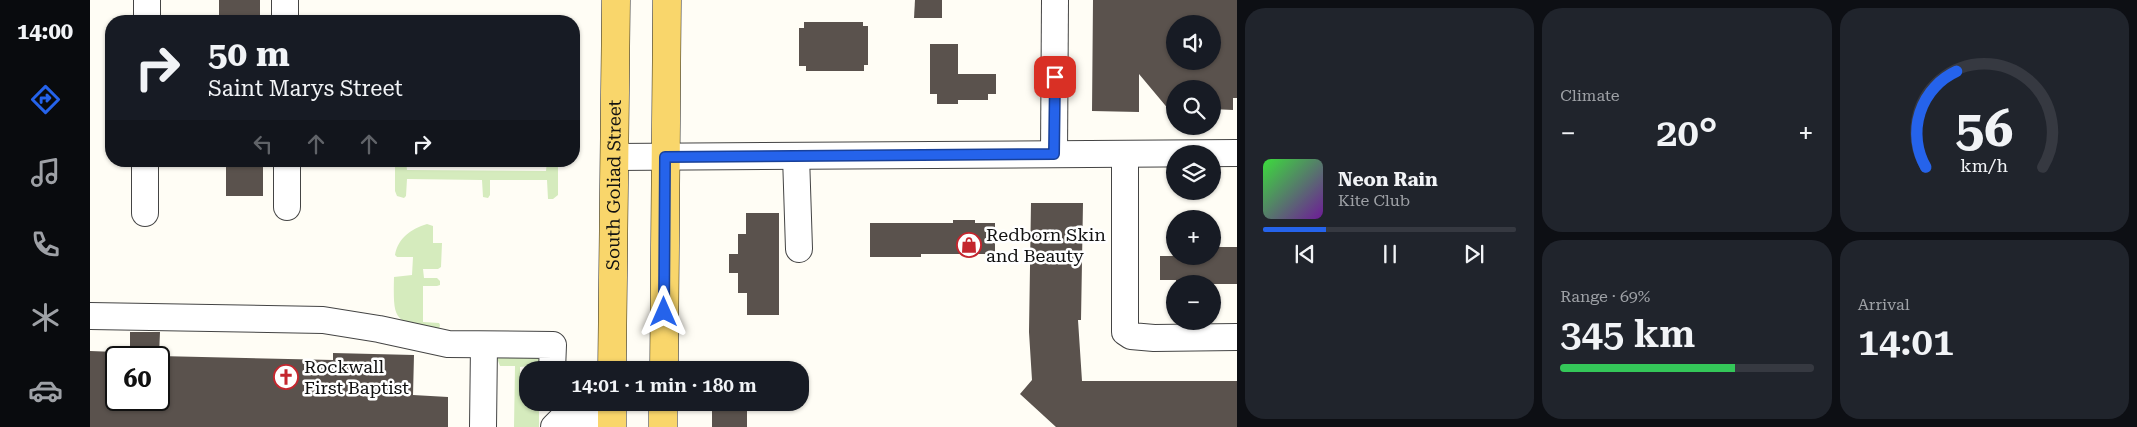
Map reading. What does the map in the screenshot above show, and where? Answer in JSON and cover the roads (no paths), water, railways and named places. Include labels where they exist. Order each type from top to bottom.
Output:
[{"type":"main road","name":"South Goliad Street","points":[[612,361],[616,0]]},
{"type":"main road","points":[[664,361],[667,0]]},
{"type":"main road","points":[[663,411],[663,427]]},
{"type":"street","points":[[147,0],[147,15]]},
{"type":"street","points":[[285,0],[285,15]]},
{"type":"street","points":[[1054,154],[1055,0]]},
{"type":"street","points":[[614,157],[1237,153]]},
{"type":"street","points":[[1125,154],[1125,332],[1131,336],[1154,338],[1237,337]]},
{"type":"street","points":[[796,156],[799,249]]},
{"type":"street","points":[[145,167],[145,212]]},
{"type":"street","points":[[287,167],[287,207]]},
{"type":"street","points":[[90,316],[323,320],[379,329],[448,344],[553,345],[552,361]]},
{"type":"street","points":[[484,345],[484,427]]},
{"type":"street","points":[[552,411],[552,427]]},
{"type":"street","points":[[552,427],[564,417],[612,416]]},
{"type":"place","name":"Redborn Skin and Beauty","points":[[969,245]]},
{"type":"place","name":"Rockwall First Baptist","points":[[286,377]]}]
